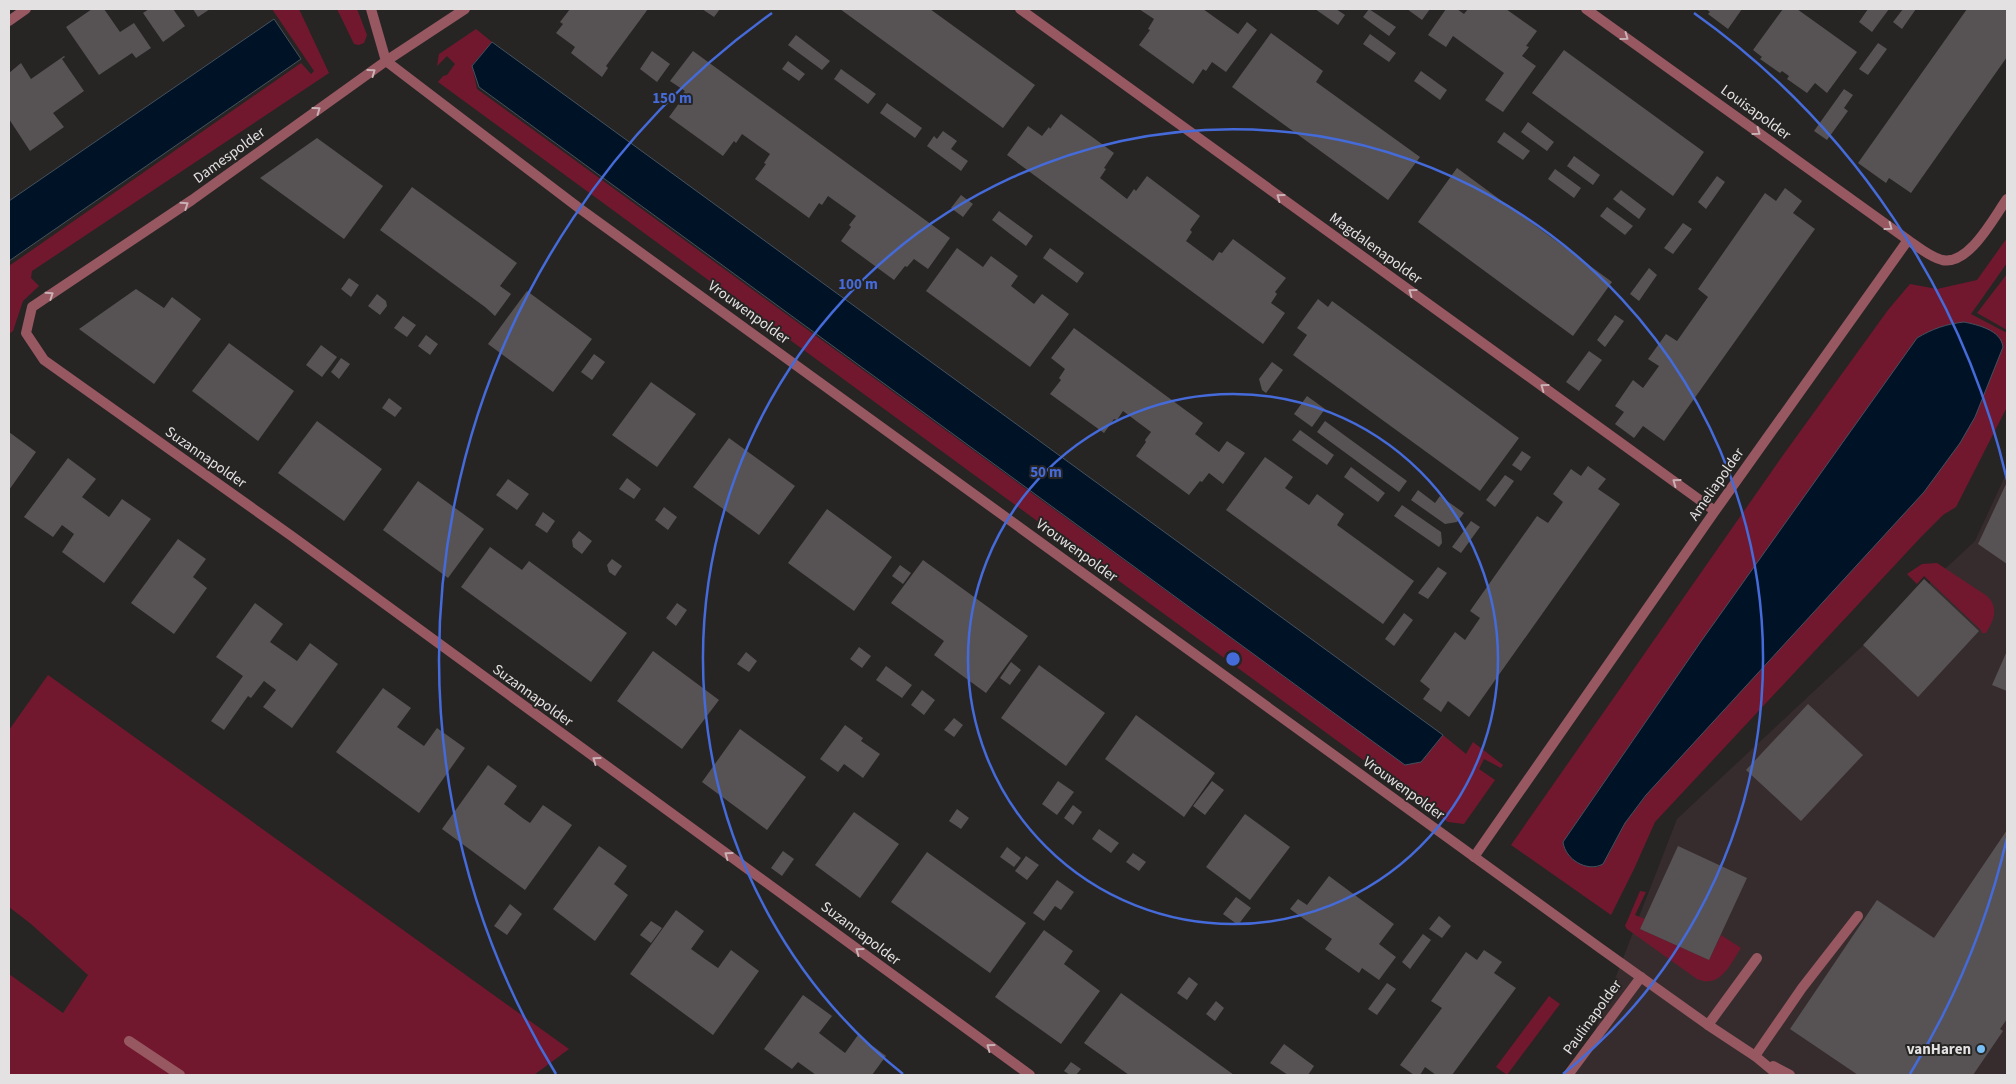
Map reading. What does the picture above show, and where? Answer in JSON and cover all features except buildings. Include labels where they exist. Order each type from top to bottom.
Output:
[{"type":"street","points":[[9,21],[26,9]]},
{"type":"street","points":[[371,9],[386,61]]},
{"type":"street","name":"Damespolder","points":[[26,333],[32,307],[192,200],[386,61],[465,9]]},
{"type":"street","name":"Magdalenapolder","points":[[1020,9],[1715,511]]},
{"type":"street","name":"Louisapolder","points":[[1586,9],[1908,240]]},
{"type":"street","name":"Vrouwenpolder","points":[[386,61],[579,208],[1474,857],[1708,1026],[1755,1056],[1790,1075]]},
{"type":"street","points":[[1908,240],[1943,261],[1964,256],[1973,248],[2007,199]]},
{"type":"street","name":"Ameliapolder","points":[[1474,857],[1715,511],[1908,240]]},
{"type":"street","name":"Suzannapolder","points":[[26,333],[44,360],[293,537],[1030,1075]]},
{"type":"street","points":[[1755,1056],[1802,988],[1858,916]]},
{"type":"street","points":[[1708,1026],[1757,958]]},
{"type":"street","name":"Paulinapolder","points":[[1568,1075],[1641,977]]},
{"type":"street","points":[[129,1041],[180,1075]]},
{"type":"street","name":"Vrouwenpolder","points":[[1755,1056],[1778,1075]]},
{"type":"shaded area","points":[[272,9],[299,9],[329,73],[32,271],[31,278],[39,286],[23,301],[13,331],[9,334],[9,266],[301,63],[311,74],[314,71]]},
{"type":"shaded area","points":[[337,9],[357,9],[367,35],[364,43],[354,44]]},
{"type":"shaded area","points":[[476,29],[492,42],[472,65],[477,89],[1405,765],[1421,762],[1443,735],[1466,754],[1473,742],[1503,765],[1501,768],[1484,759],[1479,769],[1495,780],[1464,824],[1448,822],[438,82],[443,76],[447,75],[455,64],[447,56],[437,66],[439,54]]},
{"type":"shaded area","points":[[2007,238],[2007,263],[1971,314],[2007,333],[2007,407],[1956,507],[1943,515],[1922,536],[1655,822],[1611,915],[1511,845],[1781,458],[1888,310],[1910,284],[1937,289],[1977,280]],"holes":[[[2003,347],[1975,417],[1960,443],[1924,492],[1659,779],[1625,823],[1609,854],[1599,867],[1586,866],[1578,860],[1563,842],[1702,640]]]},
{"type":"shaded area","points":[[2007,274],[2007,330],[1977,313]]},
{"type":"shaded area","points":[[2007,472],[2007,1075],[1570,1075],[1591,1041],[1677,819],[1975,541]]},
{"type":"shaded area","points":[[1937,563],[1987,596],[1991,601],[1994,614],[1986,633],[1982,633],[1924,576],[1917,584],[1907,574],[1922,564]]},
{"type":"shaded area","points":[[48,675],[569,1049],[534,1075],[9,1075],[9,974],[63,1013],[88,975],[9,907],[9,730]]},
{"type":"shaded area","points":[[1640,891],[1646,892],[1635,915],[1645,919],[1640,929],[1709,960],[1721,935],[1741,948],[1729,967],[1719,978],[1712,981],[1697,979],[1627,929],[1625,926]]},
{"type":"shaded area","points":[[1549,996],[1560,1004],[1507,1075],[1496,1067]]},
{"type":"water","points":[[274,19],[301,59],[9,261],[9,201]]},
{"type":"water","points":[[492,42],[1443,735],[1421,762],[1405,765],[479,87],[472,66]]},
{"type":"water","points":[[1964,322],[1993,332],[1998,336],[2003,347],[1975,417],[1960,443],[1924,492],[1646,795],[1625,823],[1603,864],[1590,867],[1572,859],[1563,842],[1702,640],[1917,338],[1939,327]]},
{"type":"place","name":"vanHaren","points":[[1981,1049]]}]
